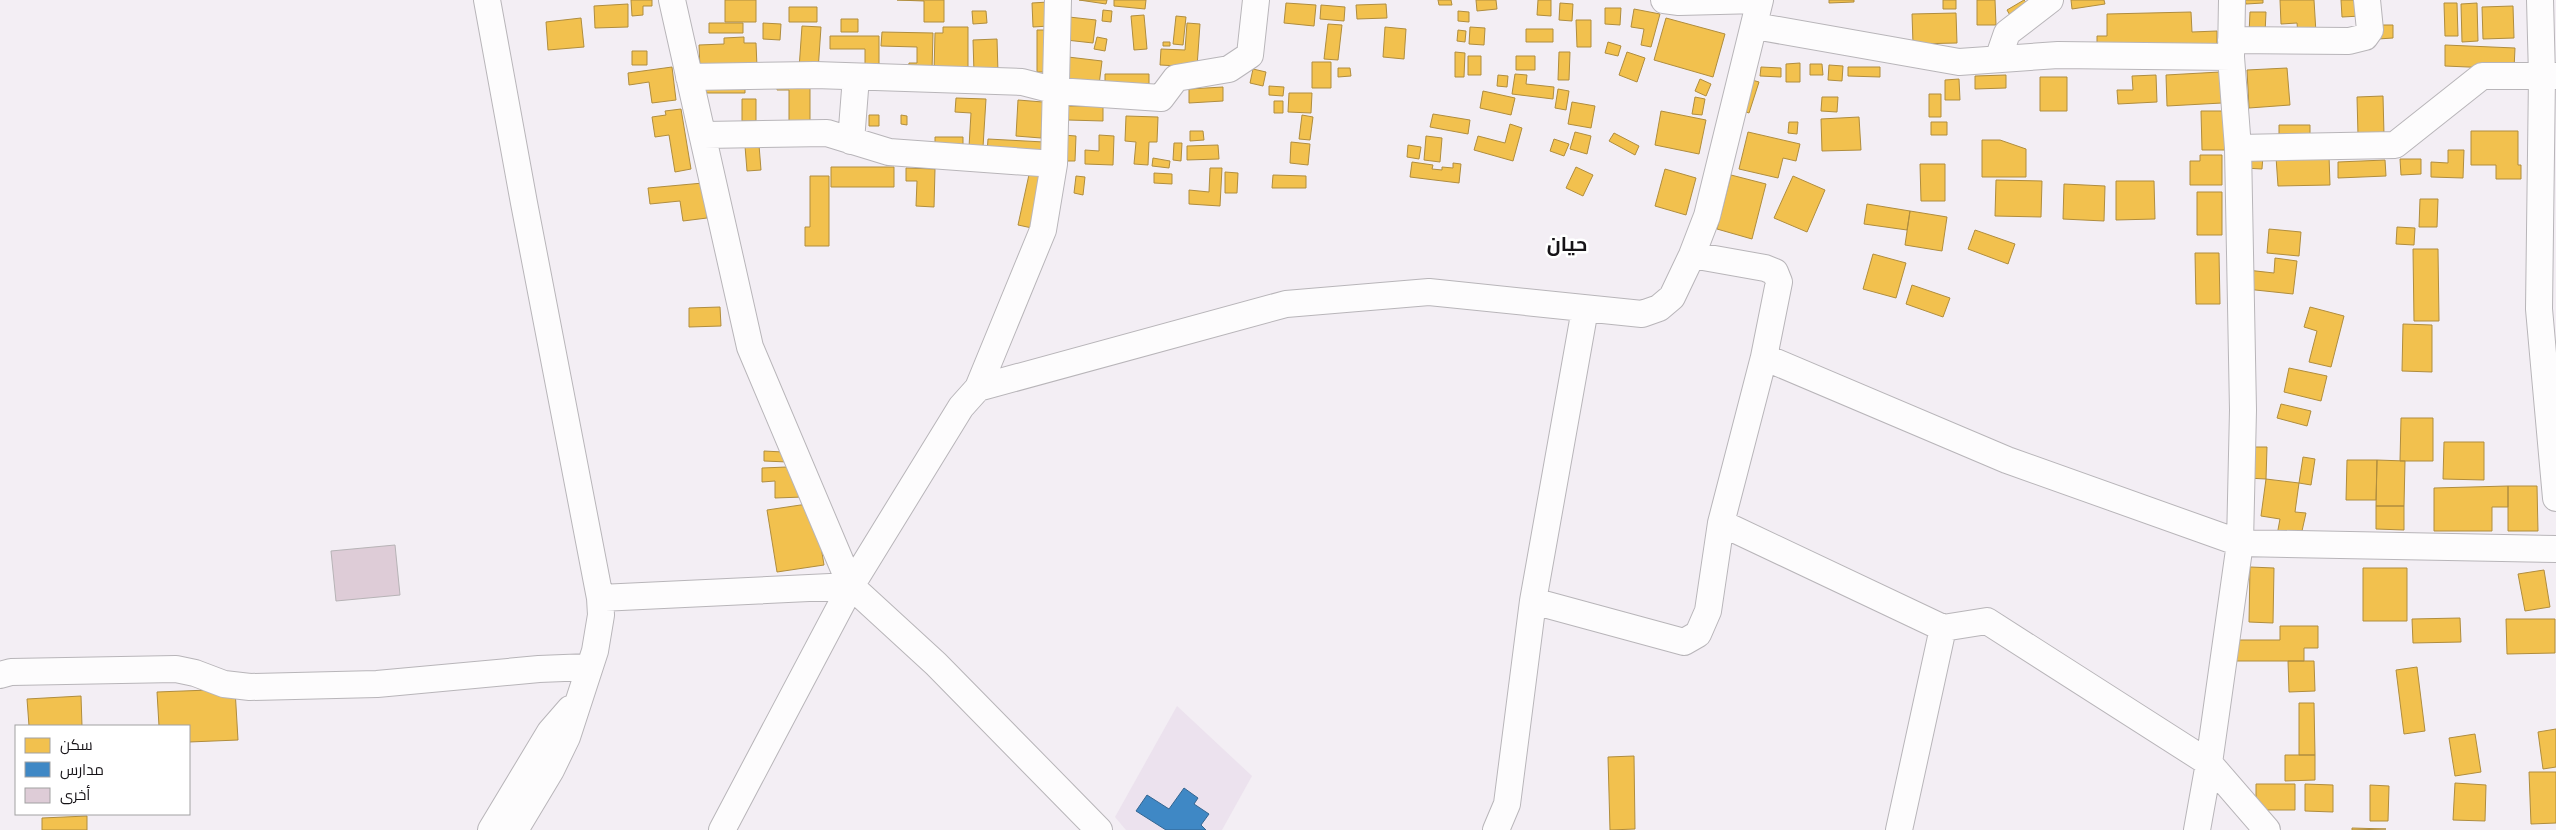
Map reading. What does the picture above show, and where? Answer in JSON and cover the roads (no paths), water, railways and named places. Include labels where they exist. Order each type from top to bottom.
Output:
[{"type":"street","points":[[487,0],[600,598],[599,633],[590,667],[559,754],[515,830]]},
{"type":"street","points":[[672,0],[750,348],[851,586],[936,664],[1096,829]]},
{"type":"street","points":[[722,830],[851,586],[961,406],[978,388],[1043,230],[1054,164],[1058,0]]},
{"type":"street","points":[[689,77],[815,75],[1022,82],[1057,91],[1161,98],[1176,78],[1229,69],[1250,54],[1256,0]]},
{"type":"street","points":[[978,388],[1286,304],[1429,292],[1642,314],[1659,308],[1672,297],[1692,255],[1707,216],[1760,0],[1679,2],[1664,0]]},
{"type":"street","points":[[1998,59],[2007,33],[2050,0]]},
{"type":"street","points":[[2197,830],[2209,763],[2240,543],[2243,410],[2238,148],[2231,48],[2232,0]]},
{"type":"street","points":[[1755,26],[1959,62],[2058,54],[2231,48],[2349,41],[2365,37],[2370,30],[2368,0]]},
{"type":"street","points":[[2540,0],[2549,76],[2548,296],[2556,498]]},
{"type":"street","points":[[2238,148],[2395,145],[2482,76],[2549,76]]},
{"type":"street","points":[[851,141],[856,77]]},
{"type":"street","points":[[704,136],[827,133],[889,152],[1054,164]]},
{"type":"street","points":[[1533,601],[1684,642],[1698,634],[1708,611],[1721,523],[1764,357],[1779,282],[1775,272],[1765,268],[1692,255]]},
{"type":"street","points":[[1496,830],[1507,804],[1533,601],[1585,309]]},
{"type":"street","points":[[1764,357],[2007,460],[2240,543],[2556,549]]},
{"type":"street","points":[[1721,523],[1943,628],[1987,621],[2209,763],[2267,830]]},
{"type":"street","points":[[600,598],[851,586]]},
{"type":"street","points":[[1899,830],[1943,628]]},
{"type":"street","points":[[0,675],[11,672],[176,669],[195,673],[230,685],[250,687],[377,684],[539,669],[590,667]]},
{"type":"street","points":[[491,830],[550,732],[578,702]]},
{"type":"district","name":"حيان","points":[[1567,244]]}]
